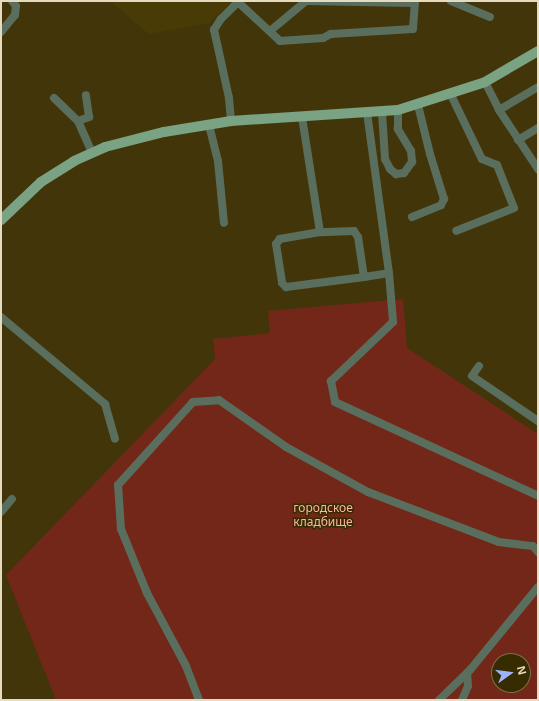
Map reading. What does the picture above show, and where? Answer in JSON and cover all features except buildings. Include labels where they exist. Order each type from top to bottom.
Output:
[{"type":"main road","points":[[1,220],[41,182],[74,161],[92,152],[164,132],[231,121],[398,110],[451,95],[485,82],[538,52]]},
{"type":"street","points":[[1,32],[15,15],[16,6],[12,1]]},
{"type":"street","points":[[231,121],[229,98],[214,30],[221,19],[238,2],[280,41],[323,38],[331,34],[413,29],[415,2],[306,1],[270,31]]},
{"type":"street","points":[[451,1],[490,17]]},
{"type":"street","points":[[485,82],[499,110],[538,169]]},
{"type":"street","points":[[499,110],[538,87]]},
{"type":"street","points":[[78,121],[89,117],[86,95]]},
{"type":"street","points":[[451,95],[482,159],[497,165],[514,208],[456,231]]},
{"type":"street","points":[[54,98],[78,121],[92,152]]},
{"type":"street","points":[[412,217],[441,205],[444,199],[430,154],[418,105]]},
{"type":"street","points":[[382,112],[386,159],[390,169],[396,174],[404,173],[412,162],[411,151],[398,129],[398,110]]},
{"type":"street","points":[[367,113],[389,273],[393,322],[331,381],[335,402],[538,496]]},
{"type":"street","points":[[302,117],[320,232]]},
{"type":"street","points":[[209,125],[218,161],[224,223]]},
{"type":"street","points":[[518,140],[538,128]]},
{"type":"street","points":[[364,277],[358,237],[354,231],[320,232],[280,239],[276,244],[282,283],[286,287],[364,277],[389,273]]},
{"type":"street","points":[[1,316],[105,404],[115,439]]},
{"type":"street","points":[[479,366],[472,376],[538,421]]},
{"type":"street","points":[[199,700],[186,666],[147,593],[121,529],[118,485],[193,402],[219,400],[286,447],[368,492],[500,542],[533,546],[538,552]]},
{"type":"street","points":[[1,512],[12,498]]},
{"type":"street","points":[[439,700],[467,673],[538,586]]},
{"type":"street","points":[[462,700],[468,686],[467,673]]},
{"type":"shaded area","points":[[110,1],[233,1],[209,23],[149,34]]},
{"type":"green space","name":"городское кладбище","points":[[403,299],[407,348],[538,434],[538,700],[56,700],[6,575],[215,359],[213,339],[270,333],[268,311]]}]
